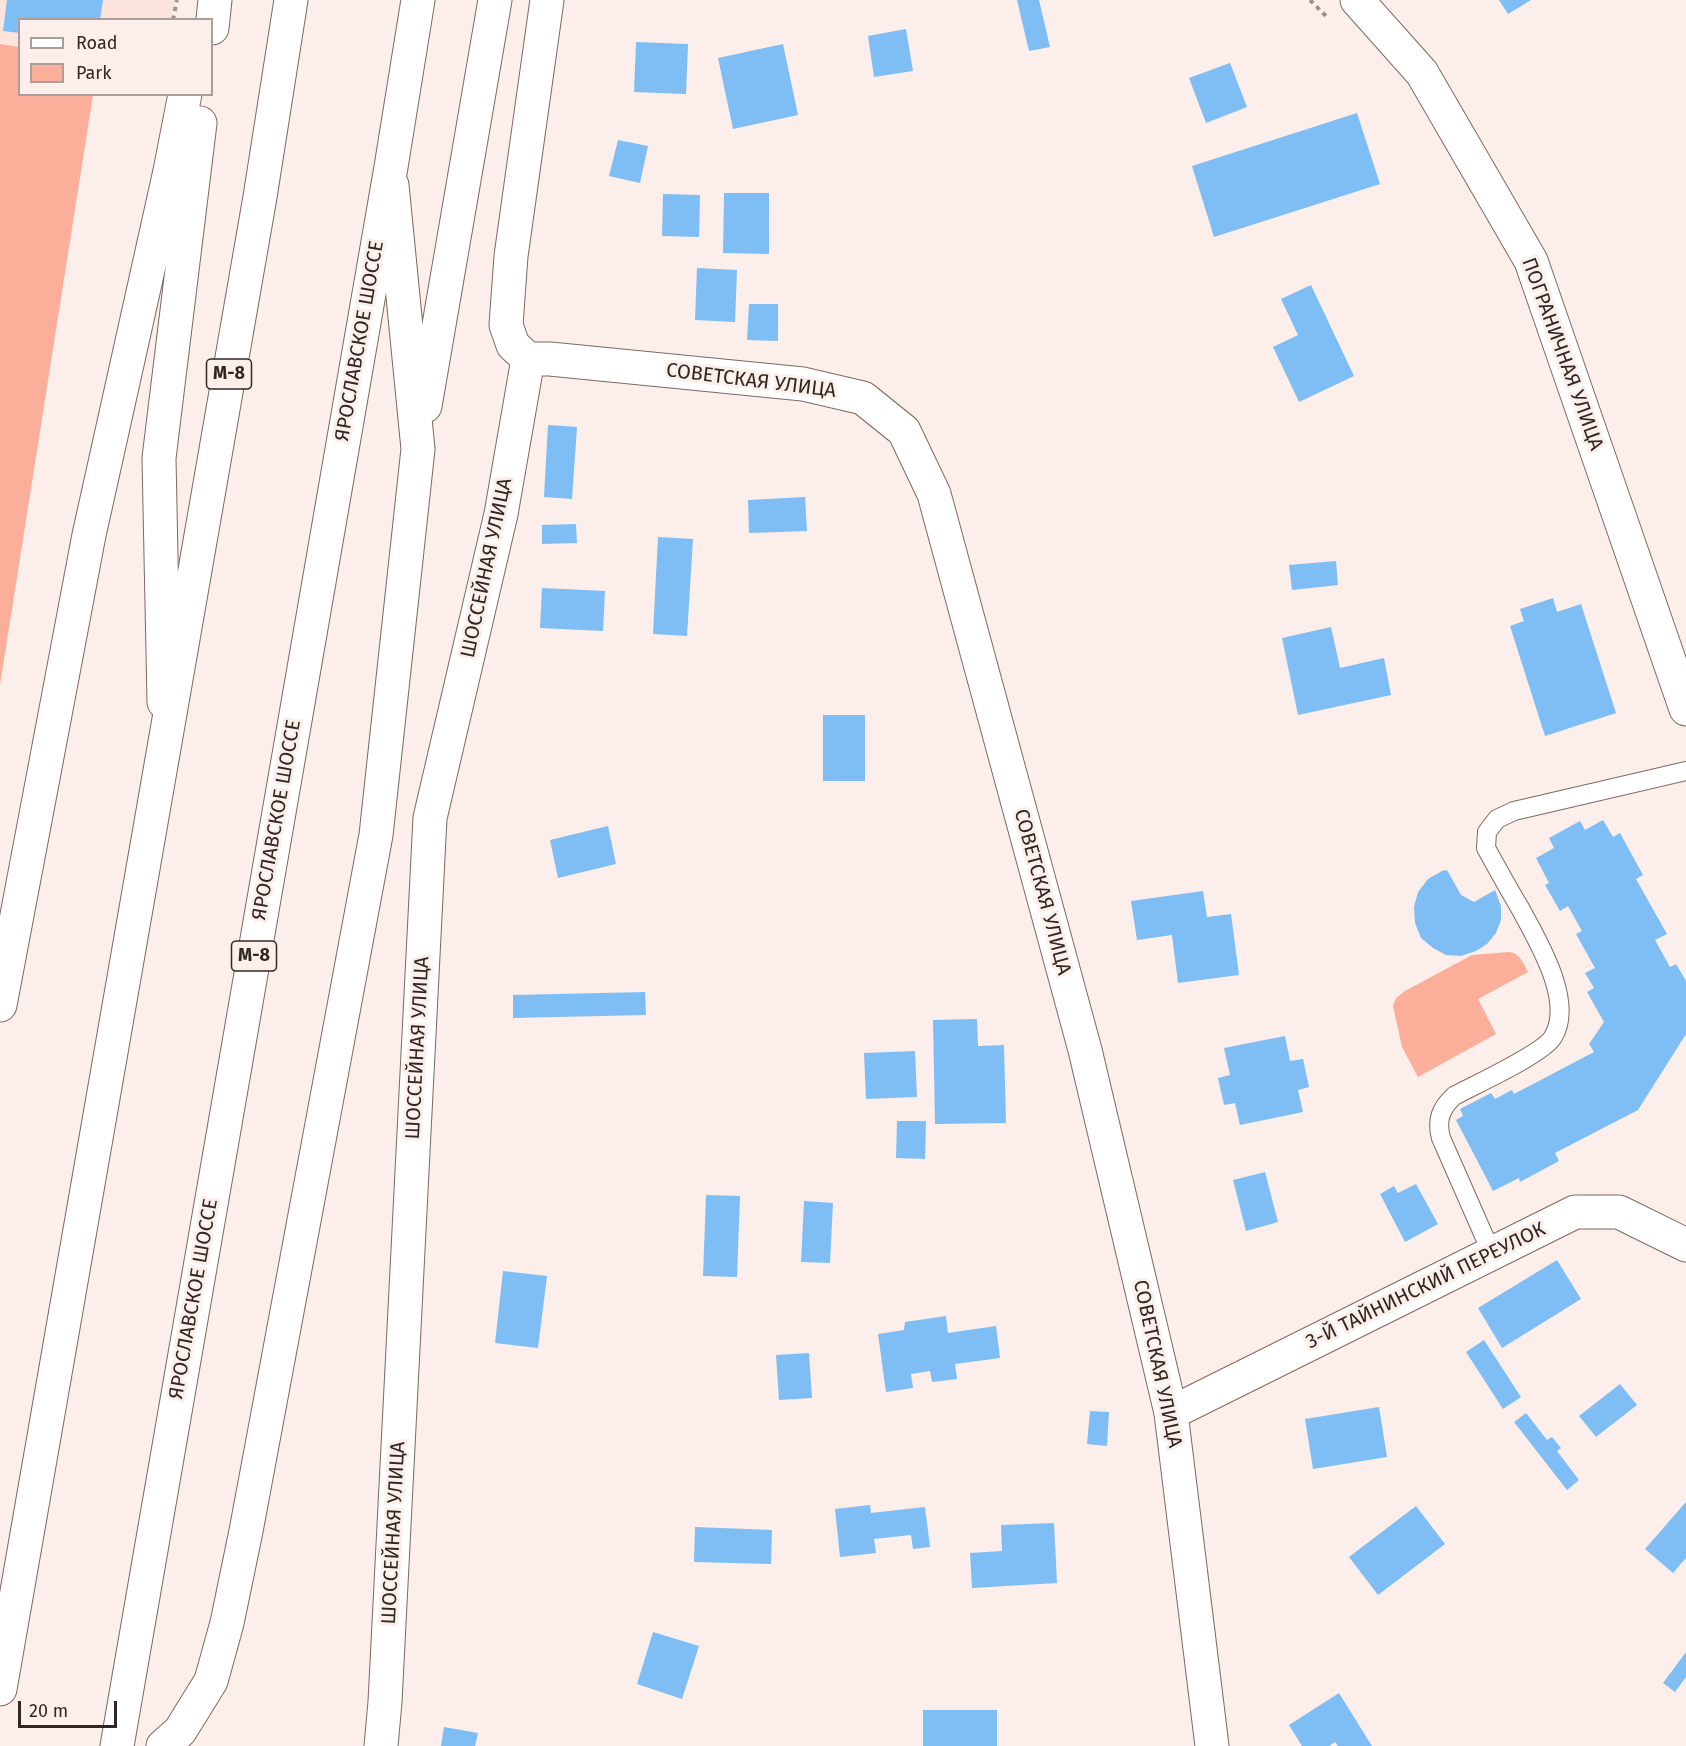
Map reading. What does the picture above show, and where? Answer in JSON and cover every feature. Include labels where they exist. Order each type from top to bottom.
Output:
[{"type":"main road","points":[[200,18],[203,0]]},
{"type":"main road","points":[[213,19],[215,0]]},
{"type":"main road","name":"М-8","points":[[0,1689],[260,197],[291,0]]},
{"type":"main road","name":"ЯРОСЛАВСКОЕ ШОССЕ","points":[[117,1746],[418,0]]},
{"type":"main road","points":[[163,1746],[180,1731],[211,1681],[227,1623],[246,1531],[376,835],[418,449],[495,0]]},
{"type":"main road","points":[[528,359],[513,345],[506,325],[511,256],[547,0]]},
{"type":"main road","name":"ПОГРАНИЧНАЯ УЛИЦА","points":[[1357,0],[1422,73],[1532,261],[1686,708]]},
{"type":"main road","points":[[0,1005],[89,535],[185,96]]},
{"type":"main road","points":[[165,747],[159,458],[203,96]]},
{"type":"main road","points":[[390,166],[418,449]]},
{"type":"main road","name":"СОВЕТСКАЯ УЛИЦА","points":[[528,359],[550,358],[803,384],[863,398],[904,431],[934,494],[953,562],[1085,1050],[1171,1413],[1212,1746]]},
{"type":"main road","name":"ШОССЕЙНАЯ УЛИЦА","points":[[381,1746],[430,818],[501,514],[528,359]]},
{"type":"main road","name":"3-Й ТАЙНИНСКИЙ ПЕРЕУЛОК","points":[[1171,1413],[1575,1212],[1619,1212],[1686,1245]]},
{"type":"lane","points":[[1492,1254],[1441,1137],[1438,1126],[1441,1114],[1445,1104],[1454,1096],[1531,1055],[1553,1038],[1560,1017],[1557,989],[1546,957],[1486,848],[1486,831],[1497,819],[1514,811],[1686,771]]},
{"type":"path","points":[[173,18],[177,0]]},
{"type":"path","points":[[1310,0],[1333,23]]},
{"type":"shaded area","points":[[0,0],[174,0],[171,18],[18,18],[18,47],[0,43]]},
{"type":"green space","points":[[0,44],[18,47],[18,96],[93,96],[0,685]]},
{"type":"green space","points":[[1509,952],[1519,956],[1528,972],[1478,999],[1496,1034],[1418,1077],[1402,1047],[1393,1006],[1396,998],[1472,955]]},
{"type":"building","points":[[7,0],[103,0],[100,18],[18,18],[18,33],[3,31]]},
{"type":"building","points":[[1017,0],[1039,0],[1050,47],[1029,51]]},
{"type":"building","points":[[1499,0],[1531,0],[1508,14]]},
{"type":"building","points":[[906,29],[913,71],[874,77],[868,36]]},
{"type":"building","points":[[636,42],[688,44],[686,94],[634,92]]},
{"type":"building","points":[[783,44],[798,115],[733,129],[718,58]]},
{"type":"building","points":[[1230,63],[1247,107],[1206,123],[1189,78]]},
{"type":"building","points":[[1357,113],[1380,184],[1214,237],[1192,166]]},
{"type":"building","points":[[618,140],[648,146],[640,183],[609,176]]},
{"type":"building","points":[[724,193],[769,193],[769,254],[723,253]]},
{"type":"building","points":[[663,194],[700,195],[699,237],[662,236]]},
{"type":"building","points":[[697,268],[737,270],[735,322],[695,320]]},
{"type":"building","points":[[1311,285],[1354,376],[1299,402],[1273,347],[1298,335],[1281,299]]},
{"type":"building","points":[[749,304],[778,304],[778,341],[747,340]]},
{"type":"building","points":[[548,425],[577,427],[572,499],[544,497]]},
{"type":"building","points":[[805,497],[807,531],[749,533],[748,500]]},
{"type":"building","points":[[576,524],[577,543],[542,544],[542,525]]},
{"type":"building","points":[[658,537],[693,539],[687,636],[653,634]]},
{"type":"building","points":[[1336,561],[1338,585],[1292,590],[1289,565]]},
{"type":"building","points":[[542,588],[605,591],[603,631],[540,628]]},
{"type":"building","points":[[1553,598],[1557,612],[1581,604],[1616,713],[1545,736],[1510,626],[1524,621],[1520,609]]},
{"type":"building","points":[[1331,627],[1340,668],[1384,658],[1391,695],[1298,715],[1282,638]]},
{"type":"building","points":[[823,715],[865,715],[865,781],[823,781]]},
{"type":"building","points":[[1603,820],[1613,837],[1620,833],[1643,875],[1636,879],[1667,934],[1655,940],[1670,967],[1676,964],[1686,981],[1686,1034],[1638,1110],[1555,1153],[1559,1161],[1520,1182],[1519,1178],[1493,1191],[1456,1120],[1463,1116],[1460,1109],[1491,1093],[1495,1099],[1512,1090],[1514,1094],[1594,1052],[1589,1044],[1604,1022],[1587,992],[1594,988],[1585,973],[1595,968],[1576,934],[1582,931],[1568,906],[1560,911],[1545,885],[1549,883],[1536,858],[1554,848],[1549,838],[1580,821],[1585,830]]},
{"type":"building","points":[[608,826],[616,864],[558,878],[550,840]]},
{"type":"building","points":[[1447,870],[1461,895],[1474,902],[1495,890],[1501,906],[1501,920],[1496,933],[1487,944],[1461,956],[1446,955],[1433,948],[1421,938],[1415,923],[1414,907],[1418,892],[1428,879]]},
{"type":"building","points":[[1203,891],[1207,917],[1231,914],[1239,975],[1178,983],[1172,935],[1137,940],[1131,901]]},
{"type":"building","points":[[645,992],[646,1015],[513,1018],[513,995]]},
{"type":"building","points":[[977,1019],[978,1046],[1004,1045],[1006,1123],[935,1124],[933,1020]]},
{"type":"building","points":[[1285,1036],[1290,1061],[1303,1059],[1309,1087],[1298,1090],[1303,1112],[1240,1125],[1235,1103],[1224,1105],[1218,1078],[1230,1075],[1224,1048]]},
{"type":"building","points":[[915,1051],[917,1097],[866,1099],[864,1053]]},
{"type":"building","points":[[897,1121],[926,1121],[925,1159],[896,1158]]},
{"type":"building","points":[[1265,1172],[1278,1222],[1246,1231],[1233,1180]]},
{"type":"building","points":[[1416,1184],[1438,1224],[1405,1242],[1380,1194],[1394,1186],[1398,1193]]},
{"type":"building","points":[[706,1195],[740,1196],[737,1277],[703,1276]]},
{"type":"building","points":[[804,1201],[833,1203],[830,1263],[801,1262]]},
{"type":"building","points":[[1557,1260],[1581,1299],[1502,1348],[1478,1308]]},
{"type":"building","points":[[503,1271],[547,1276],[538,1348],[495,1343]]},
{"type":"building","points":[[946,1316],[948,1333],[996,1326],[1000,1358],[955,1364],[957,1379],[932,1382],[930,1371],[911,1374],[913,1388],[886,1392],[878,1334],[904,1330],[905,1322]]},
{"type":"building","points":[[1484,1340],[1521,1397],[1503,1409],[1466,1352]]},
{"type":"building","points":[[809,1353],[812,1398],[779,1400],[776,1355]]},
{"type":"building","points":[[1620,1384],[1637,1405],[1596,1437],[1579,1416]]},
{"type":"building","points":[[1379,1407],[1387,1457],[1313,1469],[1305,1419]]},
{"type":"building","points":[[1090,1411],[1109,1412],[1107,1446],[1087,1444]]},
{"type":"building","points":[[1526,1413],[1547,1440],[1552,1437],[1561,1448],[1557,1451],[1579,1480],[1567,1490],[1514,1422]]},
{"type":"building","points":[[1686,1502],[1686,1558],[1673,1573],[1645,1549]]},
{"type":"building","points":[[870,1505],[871,1513],[925,1507],[930,1547],[913,1549],[911,1535],[874,1539],[876,1553],[840,1557],[835,1509]]},
{"type":"building","points":[[1416,1506],[1445,1544],[1378,1595],[1349,1557]]},
{"type":"building","points":[[1054,1523],[1057,1583],[972,1588],[970,1553],[1002,1551],[1001,1525]]},
{"type":"building","points":[[695,1527],[772,1530],[771,1564],[694,1562]]},
{"type":"building","points":[[653,1632],[699,1646],[682,1699],[637,1684]]},
{"type":"building","points":[[1686,1652],[1686,1677],[1675,1692],[1663,1683]]},
{"type":"building","points":[[1339,1693],[1372,1746],[1338,1746],[1335,1742],[1329,1746],[1302,1746],[1289,1725]]},
{"type":"building","points":[[923,1710],[997,1710],[997,1746],[923,1746]]},
{"type":"building","points":[[444,1727],[478,1733],[475,1746],[441,1746]]}]
